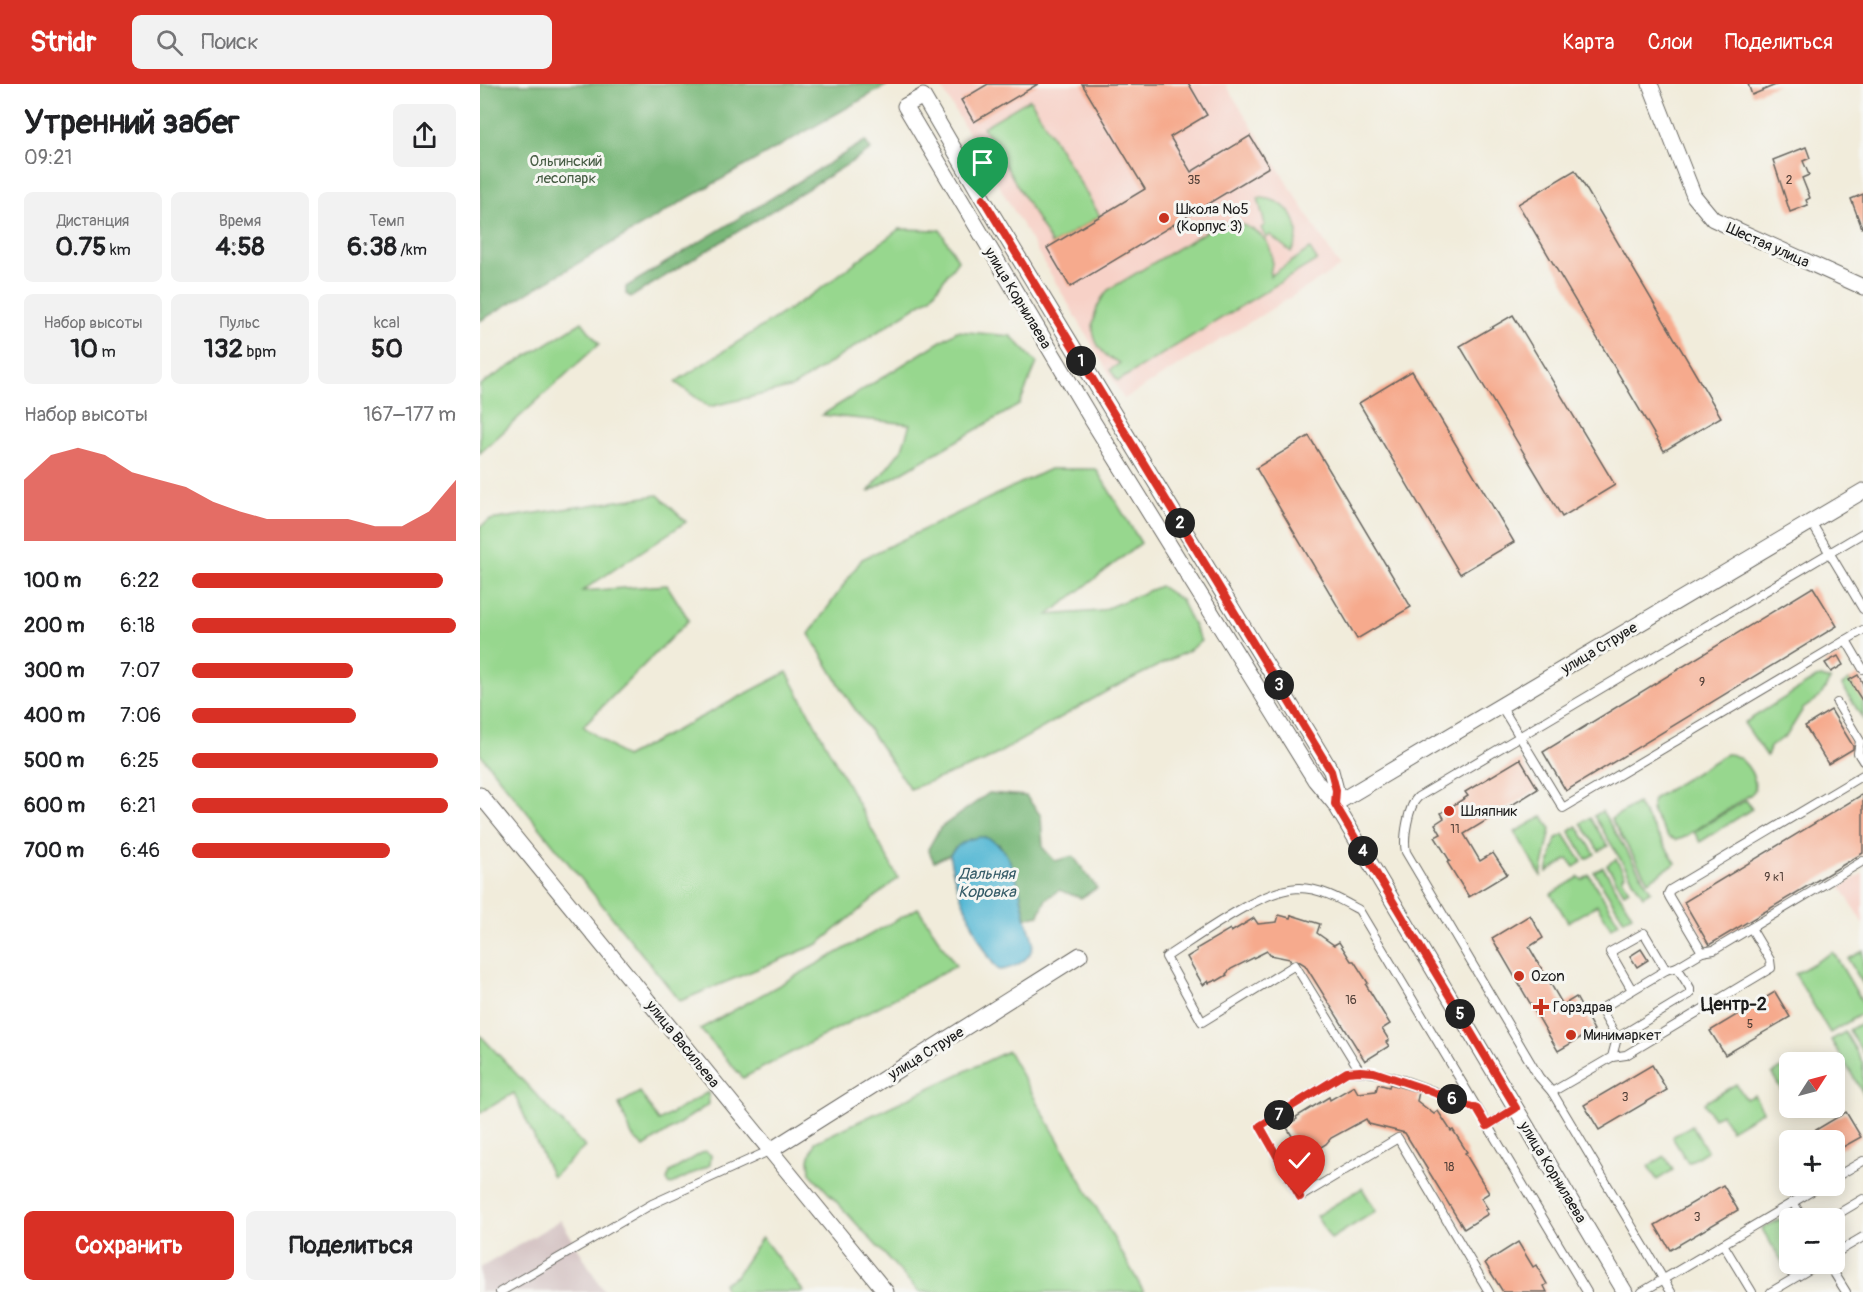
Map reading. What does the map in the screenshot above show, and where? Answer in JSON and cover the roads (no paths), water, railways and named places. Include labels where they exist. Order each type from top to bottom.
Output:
[{"type":"street","name":"Шестая улица","points":[[1650,84],[1694,196],[1713,219],[1863,287]]},
{"type":"street","name":"улица Корнилаева","points":[[1335,804],[1336,790],[1331,771],[988,208],[923,96],[905,106],[1092,420],[1315,780],[1335,804],[1625,1292]]},
{"type":"street","name":"улица Струве","points":[[1335,804],[1863,491]]},
{"type":"street","name":"улица Васильева","points":[[480,795],[886,1292]]},
{"type":"street","name":"улица Струве","points":[[771,1150],[1080,955]]},
{"type":"lane","points":[[1811,522],[1863,609]]},
{"type":"lane","points":[[1671,1292],[1406,852],[1404,844],[1414,800],[1863,533]]},
{"type":"lane","points":[[1501,706],[1563,808],[1863,630]]},
{"type":"lane","points":[[1846,640],[1863,669]]},
{"type":"lane","points":[[1837,703],[1860,741],[1858,753],[1863,761]]},
{"type":"lane","points":[[1702,952],[1670,898],[1668,894],[1670,890],[1863,775]]},
{"type":"lane","points":[[1612,1057],[1617,1038],[1602,1011],[1604,1007],[1666,970],[1677,967],[1702,952],[1714,950],[1863,861]]},
{"type":"lane","points":[[1360,1071],[1295,965],[1202,1022],[1166,957],[1263,897],[1282,891],[1301,888],[1322,892],[1359,910],[1587,1292]]},
{"type":"lane","points":[[1552,1092],[1612,1057],[1626,1055],[1771,968],[1770,960],[1751,928]]},
{"type":"lane","points":[[1632,990],[1610,952],[1644,933],[1666,970]]},
{"type":"lane","points":[[1617,1038],[1690,994],[1690,988],[1677,967]]},
{"type":"lane","points":[[1477,1109],[1374,1072],[1347,1072],[1260,1126],[1300,1197],[1398,1137],[1489,1292]]},
{"type":"lane","points":[[1487,1126],[1516,1108]]},
{"type":"lane","points":[[500,1292],[652,1204],[771,1150]]},
{"type":"lane","points":[[1845,1172],[1863,1161]]},
{"type":"lane","points":[[1642,1292],[1804,1196]]},
{"type":"lane","points":[[1845,1210],[1863,1199]]},
{"type":"lane","points":[[1793,1203],[1796,1208]]},
{"type":"lane","points":[[1845,1248],[1863,1237]]},
{"type":"lane","points":[[1723,1244],[1752,1292]]},
{"type":"lane","points":[[1771,1292],[1801,1274]]},
{"type":"lane","points":[[1835,1274],[1846,1292]]},
{"type":"water","name":"Дальняя Коровка","points":[[980,837],[1000,846],[1007,856],[1017,880],[1033,941],[1032,950],[1021,963],[999,970],[976,933],[951,864],[950,854],[960,844]]},
{"type":"place","name":"Школа №5 (Корпус 3)","points":[[1164,218]]},
{"type":"place","name":"Шляпник","points":[[1449,811]]},
{"type":"place","name":"Ozon","points":[[1519,976]]},
{"type":"place","name":"Горздрав","points":[[1541,1007]]},
{"type":"place","name":"Минимаркет","points":[[1571,1035]]},
{"type":"district","name":"Центр-2","points":[[1734,1004]]},
{"type":"park label","name":"Ольгинский лесопарк","points":[[566,170]]}]
